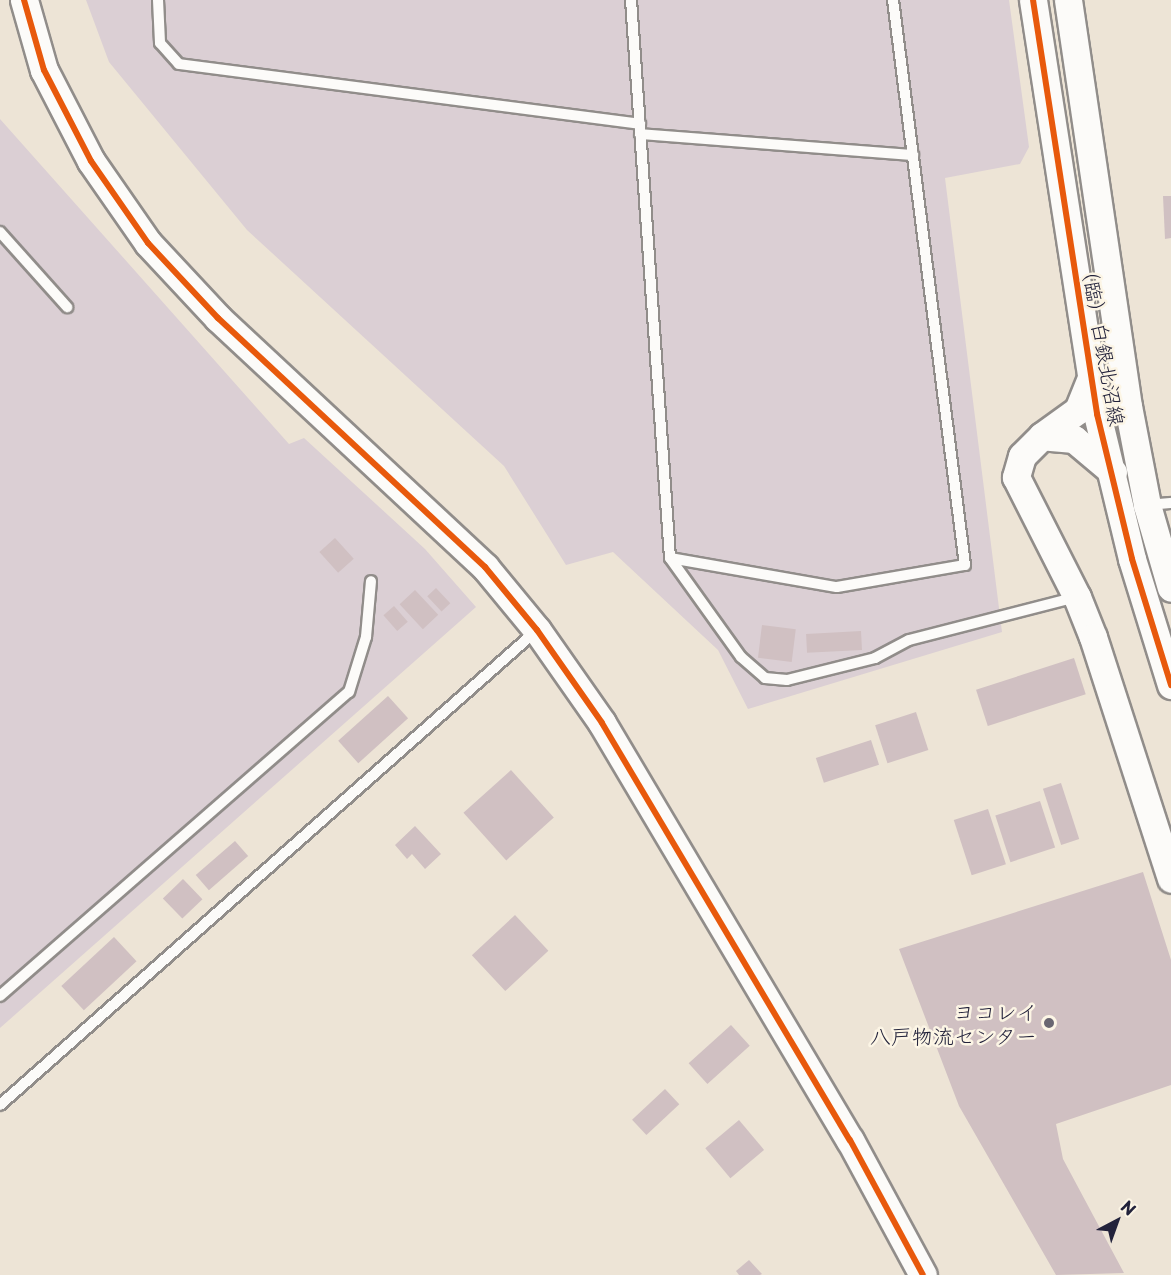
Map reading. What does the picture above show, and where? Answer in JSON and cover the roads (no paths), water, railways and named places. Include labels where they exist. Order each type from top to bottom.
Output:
[{"type":"street","points":[[24,0],[49,80],[91,161],[148,243],[218,318],[485,567],[537,630],[613,742],[850,1140],[923,1275]]},
{"type":"street","name":"（臨）白銀北沼線","points":[[1034,0],[1091,377],[1132,559],[1171,685]]},
{"type":"street","name":"（臨）白銀北沼線","points":[[1068,0],[1128,406],[1159,504],[1166,567],[1171,588]]},
{"type":"street","points":[[1091,377],[1078,410],[1042,436],[1022,456],[1016,477],[1077,597],[1171,879]]},
{"type":"street","points":[[1042,436],[1074,439],[1113,472]]},
{"type":"lane","points":[[158,0],[160,43],[179,64],[640,129],[913,155]]},
{"type":"lane","points":[[631,0],[670,558],[741,657],[765,678],[787,680],[875,658],[909,640],[1077,597]]},
{"type":"lane","points":[[670,558],[837,587],[964,565],[893,0]]},
{"type":"lane","points":[[0,232],[67,307]]},
{"type":"lane","points":[[0,996],[349,692],[366,637],[371,581]]},
{"type":"lane","points":[[0,1105],[537,630]]},
{"type":"place","name":"ヨコレイ 八戸物流センター","points":[[1049,1023]]}]
